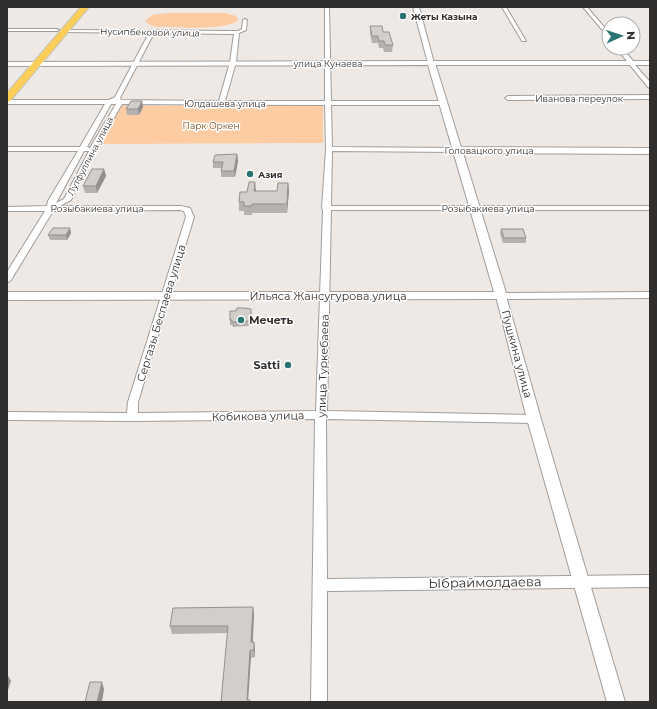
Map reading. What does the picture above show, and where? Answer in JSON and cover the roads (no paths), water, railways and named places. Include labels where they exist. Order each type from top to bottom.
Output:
[{"type":"highway","points":[[61,31],[78,7]]},
{"type":"highway","points":[[7,101],[33,64],[61,31],[85,7]]},
{"type":"highway","points":[[7,89],[33,64]]},
{"type":"main road","name":"улица Кунаева","points":[[7,64],[431,62]]},
{"type":"main road","name":"Пушкина улица","points":[[431,62],[501,296]]},
{"type":"main road","name":"Головацкого улица","points":[[458,150],[650,151]]},
{"type":"main road","name":"Ильяса Жансугурова улица","points":[[7,296],[501,296]]},
{"type":"street","name":"улица Туркебаева","points":[[319,702],[321,416],[326,208],[329,149],[327,7]]},
{"type":"street","name":"Пушкина улица","points":[[416,7],[431,62]]},
{"type":"street","points":[[504,7],[524,40]]},
{"type":"street","points":[[585,7],[601,26]]},
{"type":"street","points":[[221,103],[233,62],[236,33],[244,30],[245,20]]},
{"type":"street","name":"Нусипбековой улица","points":[[7,30],[236,33]]},
{"type":"street","name":"Лутфуллина улица","points":[[7,280],[52,208],[67,200],[152,32]]},
{"type":"street","points":[[625,56],[650,86]]},
{"type":"street","name":"улица Кунаева","points":[[431,62],[650,63]]},
{"type":"street","name":"Иванова переулок","points":[[508,98],[650,97]]},
{"type":"street","name":"Лутфуллина улица","points":[[52,208],[52,201],[109,102],[118,100]]},
{"type":"street","name":"Юлдашева улица","points":[[118,100],[221,103],[443,103]]},
{"type":"street","points":[[7,101],[109,102]]},
{"type":"street","points":[[7,149],[93,149]]},
{"type":"street","name":"Головацкого улица","points":[[329,149],[458,150]]},
{"type":"street","name":"Розыбакиева улица","points":[[7,209],[181,208],[187,210]]},
{"type":"street","name":"Розыбакиева улица","points":[[326,208],[650,208]]},
{"type":"street","name":"Сергазы Беспаева улица","points":[[132,417],[133,402],[167,297],[190,216],[187,210]]},
{"type":"street","name":"Ильяса Жансугурова улица","points":[[501,296],[650,295]]},
{"type":"street","name":"Пушкина улица","points":[[501,296],[534,419],[616,702]]},
{"type":"street","name":"Кобикова улица","points":[[7,416],[321,416],[534,419]]},
{"type":"street","name":"Ыбраймолдаева","points":[[320,585],[650,581]]},
{"type":"place","name":"Жеты Казына","points":[[403,16]]},
{"type":"place","name":"Азия","points":[[250,174]]},
{"type":"place","name":"Мечеть","points":[[241,320]]},
{"type":"place","name":"Satti","points":[[288,365]]},
{"type":"park label","name":"Парк Оркен","points":[[211,125]]}]
